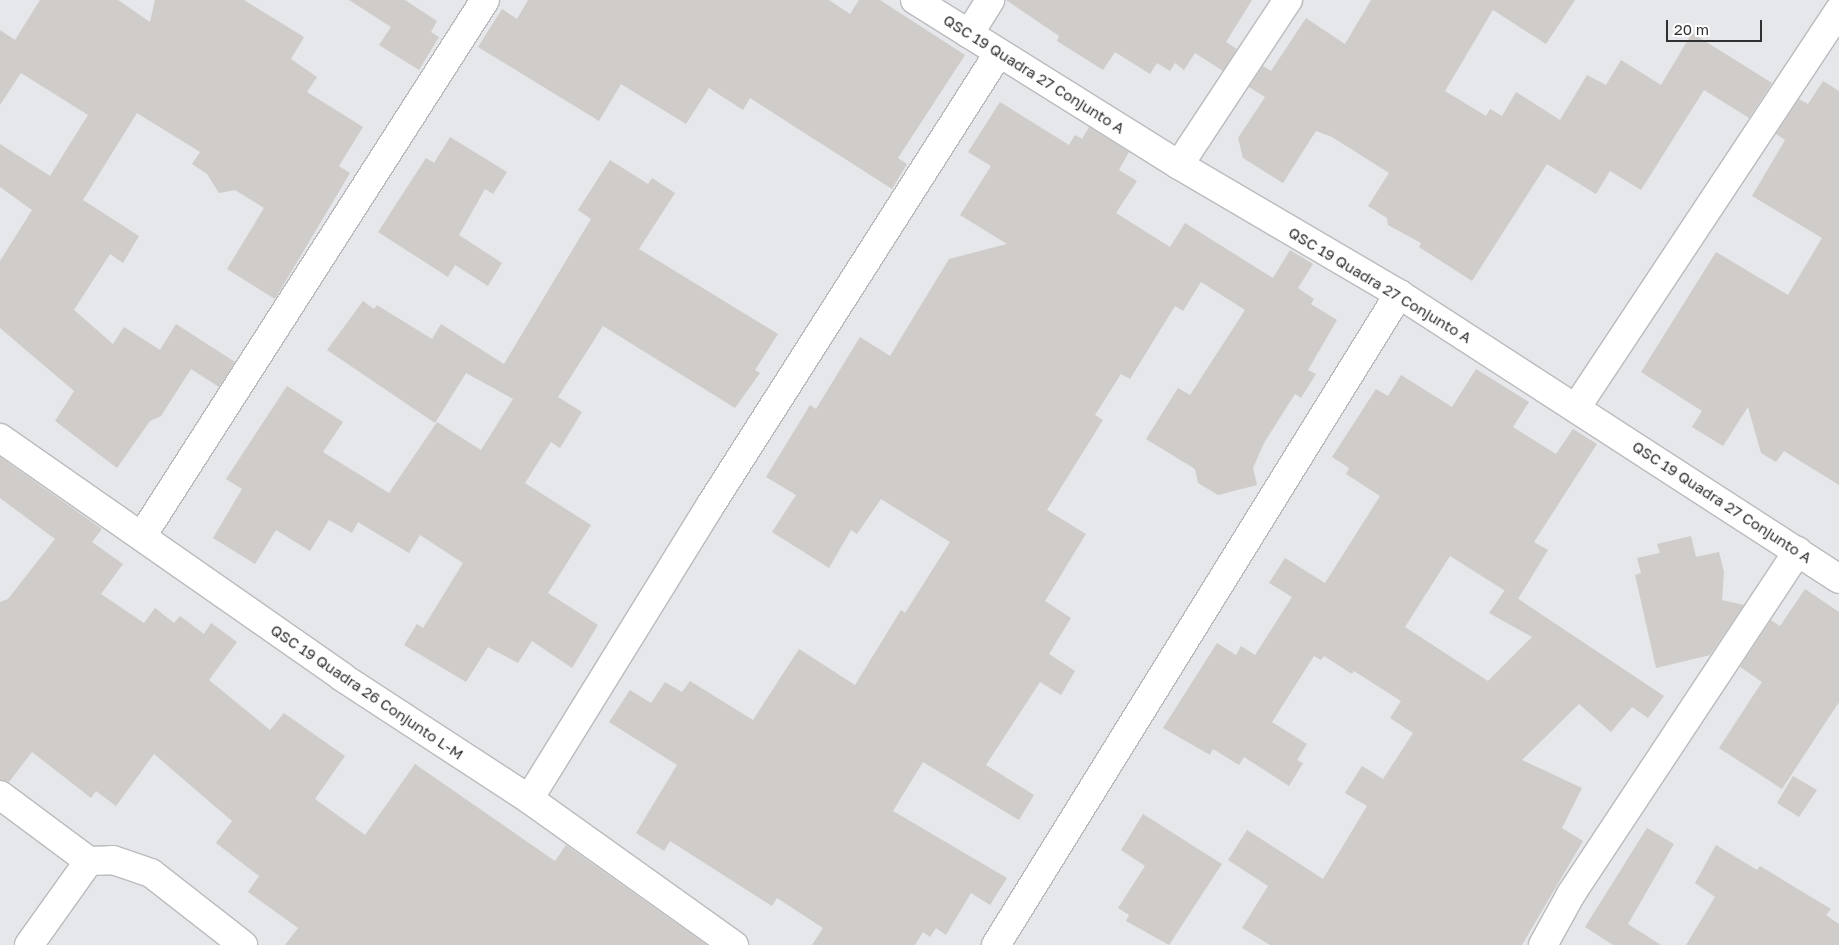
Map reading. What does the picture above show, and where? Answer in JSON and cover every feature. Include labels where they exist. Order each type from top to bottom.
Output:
[{"type":"street","points":[[142,536],[485,0]]},
{"type":"street","name":"QSC 19 Quadra 27 Conjunto A","points":[[915,0],[998,54],[1179,165],[1399,294],[1839,578]]},
{"type":"street","points":[[969,34],[990,0]]},
{"type":"street","points":[[1179,165],[1288,0]]},
{"type":"street","points":[[1576,408],[1839,10]]},
{"type":"street","points":[[529,799],[998,54]]},
{"type":"street","points":[[996,945],[1399,294]]},
{"type":"street","name":"QSC 19 Quadra 26 Conjunto L-M","points":[[0,438],[342,677],[529,799],[734,945]]},
{"type":"street","points":[[1543,945],[1571,894],[1798,551]]},
{"type":"street","points":[[0,795],[89,860],[113,860],[151,873],[243,945]]},
{"type":"street","points":[[29,945],[89,860]]},
{"type":"building","points":[[40,0],[118,0],[150,22],[155,0],[244,0],[304,37],[291,59],[317,77],[307,92],[363,127],[339,166],[350,173],[275,299],[227,269],[264,208],[235,190],[219,193],[207,174],[192,164],[200,152],[137,113],[83,200],[139,236],[123,263],[110,254],[74,310],[113,344],[124,327],[160,350],[176,324],[235,362],[219,387],[191,369],[161,416],[150,421],[117,468],[55,421],[74,391],[0,328],[0,261],[32,210],[0,187],[0,144],[50,176],[88,115],[21,73],[0,105],[0,30],[15,40]]},
{"type":"building","points":[[349,0],[405,0],[437,21],[431,32],[439,37],[419,70],[379,45],[391,27]]},
{"type":"building","points":[[528,0],[829,0],[850,14],[859,0],[880,0],[965,55],[898,158],[907,164],[892,189],[750,98],[743,110],[709,88],[686,124],[621,84],[599,121],[478,47],[502,9],[517,19]]},
{"type":"building","points":[[1006,0],[1252,0],[1226,42],[1237,49],[1223,71],[1195,53],[1184,70],[1175,63],[1170,71],[1157,63],[1150,74],[1115,52],[1103,70],[1057,41],[1059,36]]},
{"type":"building","points":[[1371,0],[1575,0],[1546,44],[1493,10],[1445,91],[1486,116],[1490,109],[1502,116],[1516,92],[1560,120],[1587,75],[1606,85],[1621,60],[1661,85],[1692,33],[1772,83],[1749,118],[1704,90],[1641,190],[1610,171],[1596,194],[1547,164],[1472,281],[1419,247],[1421,243],[1388,225],[1387,218],[1368,206],[1389,173],[1332,137],[1316,131],[1283,183],[1243,158],[1238,138],[1265,97],[1249,87],[1263,66],[1271,71],[1306,18],[1345,44]]},
{"type":"building","points":[[1823,81],[1839,91],[1839,485],[1784,451],[1776,462],[1761,453],[1748,407],[1723,446],[1692,427],[1702,411],[1641,372],[1716,252],[1788,295],[1822,238],[1752,196],[1785,140],[1776,134],[1799,99],[1808,104]]},
{"type":"building","points":[[1000,102],[1069,145],[1075,135],[1082,139],[1089,127],[1129,152],[1119,170],[1137,181],[1116,213],[1170,247],[1185,223],[1273,278],[1290,250],[1313,264],[1298,288],[1314,299],[1311,304],[1337,320],[1308,370],[1316,374],[1301,398],[1295,394],[1264,443],[1253,468],[1257,485],[1218,495],[1198,483],[1195,469],[1146,439],[1178,388],[1190,395],[1245,310],[1201,282],[1183,311],[1175,306],[1130,379],[1121,374],[1095,415],[1103,420],[1047,510],[1086,534],[1045,601],[1071,618],[1049,654],[1075,671],[1061,695],[1040,682],[986,765],[1034,795],[1019,820],[923,762],[893,811],[1007,878],[990,905],[971,893],[946,935],[936,928],[930,937],[923,932],[915,945],[812,945],[823,928],[777,898],[772,906],[670,841],[664,851],[636,833],[677,765],[609,722],[630,690],[651,703],[665,682],[682,692],[690,681],[753,720],[799,649],[855,685],[901,610],[905,613],[950,542],[881,499],[857,534],[851,530],[829,568],[772,532],[796,495],[766,477],[810,405],[816,409],[860,337],[890,356],[949,259],[1007,244],[960,215],[991,166],[968,152]]},
{"type":"building","points":[[450,137],[507,172],[493,194],[485,189],[459,235],[502,263],[488,286],[455,265],[448,277],[378,232],[426,158],[434,163]]},
{"type":"building","points":[[610,160],[648,184],[652,178],[675,193],[639,249],[778,334],[755,370],[760,373],[735,408],[603,326],[558,397],[582,412],[560,448],[551,442],[525,483],[591,525],[548,593],[598,625],[572,668],[532,641],[518,663],[488,647],[466,682],[404,645],[417,624],[423,628],[463,563],[420,535],[409,553],[358,522],[352,533],[329,520],[310,551],[276,530],[255,564],[213,538],[242,489],[226,479],[287,386],[343,422],[323,452],[389,493],[437,422],[481,450],[513,399],[466,373],[435,423],[327,350],[363,301],[374,309],[377,305],[432,339],[441,324],[504,364],[591,219],[578,210]]},
{"type":"building","points":[[1476,369],[1529,402],[1513,427],[1556,454],[1573,429],[1597,444],[1534,542],[1548,550],[1518,599],[1664,696],[1648,718],[1632,707],[1611,732],[1579,704],[1522,760],[1582,788],[1562,828],[1583,841],[1522,945],[1270,945],[1242,928],[1268,886],[1228,860],[1247,830],[1323,879],[1367,806],[1345,793],[1362,766],[1383,779],[1413,733],[1390,718],[1401,701],[1354,671],[1352,674],[1324,656],[1321,660],[1314,656],[1272,722],[1307,744],[1297,760],[1303,763],[1289,786],[1244,757],[1239,765],[1213,749],[1210,755],[1163,728],[1217,643],[1236,655],[1241,646],[1255,655],[1292,597],[1269,583],[1285,558],[1325,583],[1380,496],[1346,474],[1349,468],[1332,457],[1376,389],[1388,396],[1401,375],[1452,407]],"holes":[[[1450,556],[1505,591],[1489,613],[1532,637],[1488,681],[1405,627]]]},
{"type":"building","points":[[0,457],[102,529],[92,542],[123,564],[101,594],[144,623],[155,608],[174,623],[180,616],[204,634],[211,623],[237,642],[209,680],[270,730],[284,713],[345,756],[315,799],[365,835],[415,764],[555,861],[566,845],[707,945],[285,945],[298,928],[248,892],[259,876],[216,843],[232,821],[154,754],[116,806],[96,791],[91,798],[32,752],[9,782],[0,780],[0,602],[8,599],[55,539],[0,498]]},
{"type":"building","points":[[1691,536],[1696,557],[1719,552],[1724,572],[1722,600],[1744,605],[1710,655],[1656,668],[1635,575],[1641,573],[1637,558],[1660,553],[1657,544]]},
{"type":"building","points":[[1805,589],[1839,612],[1839,702],[1782,789],[1719,748],[1762,682],[1740,667],[1771,620],[1780,626]]},
{"type":"building","points":[[1793,776],[1817,790],[1799,817],[1777,803]]},
{"type":"building","points":[[1143,814],[1222,864],[1169,945],[1126,921],[1129,915],[1118,908],[1145,866],[1121,850]]},
{"type":"building","points":[[1647,828],[1674,844],[1628,924],[1661,945],[1613,945],[1585,927]]},
{"type":"building","points":[[1716,845],[1757,870],[1760,866],[1831,909],[1826,915],[1839,924],[1839,945],[1686,945],[1715,897],[1695,883]]}]
